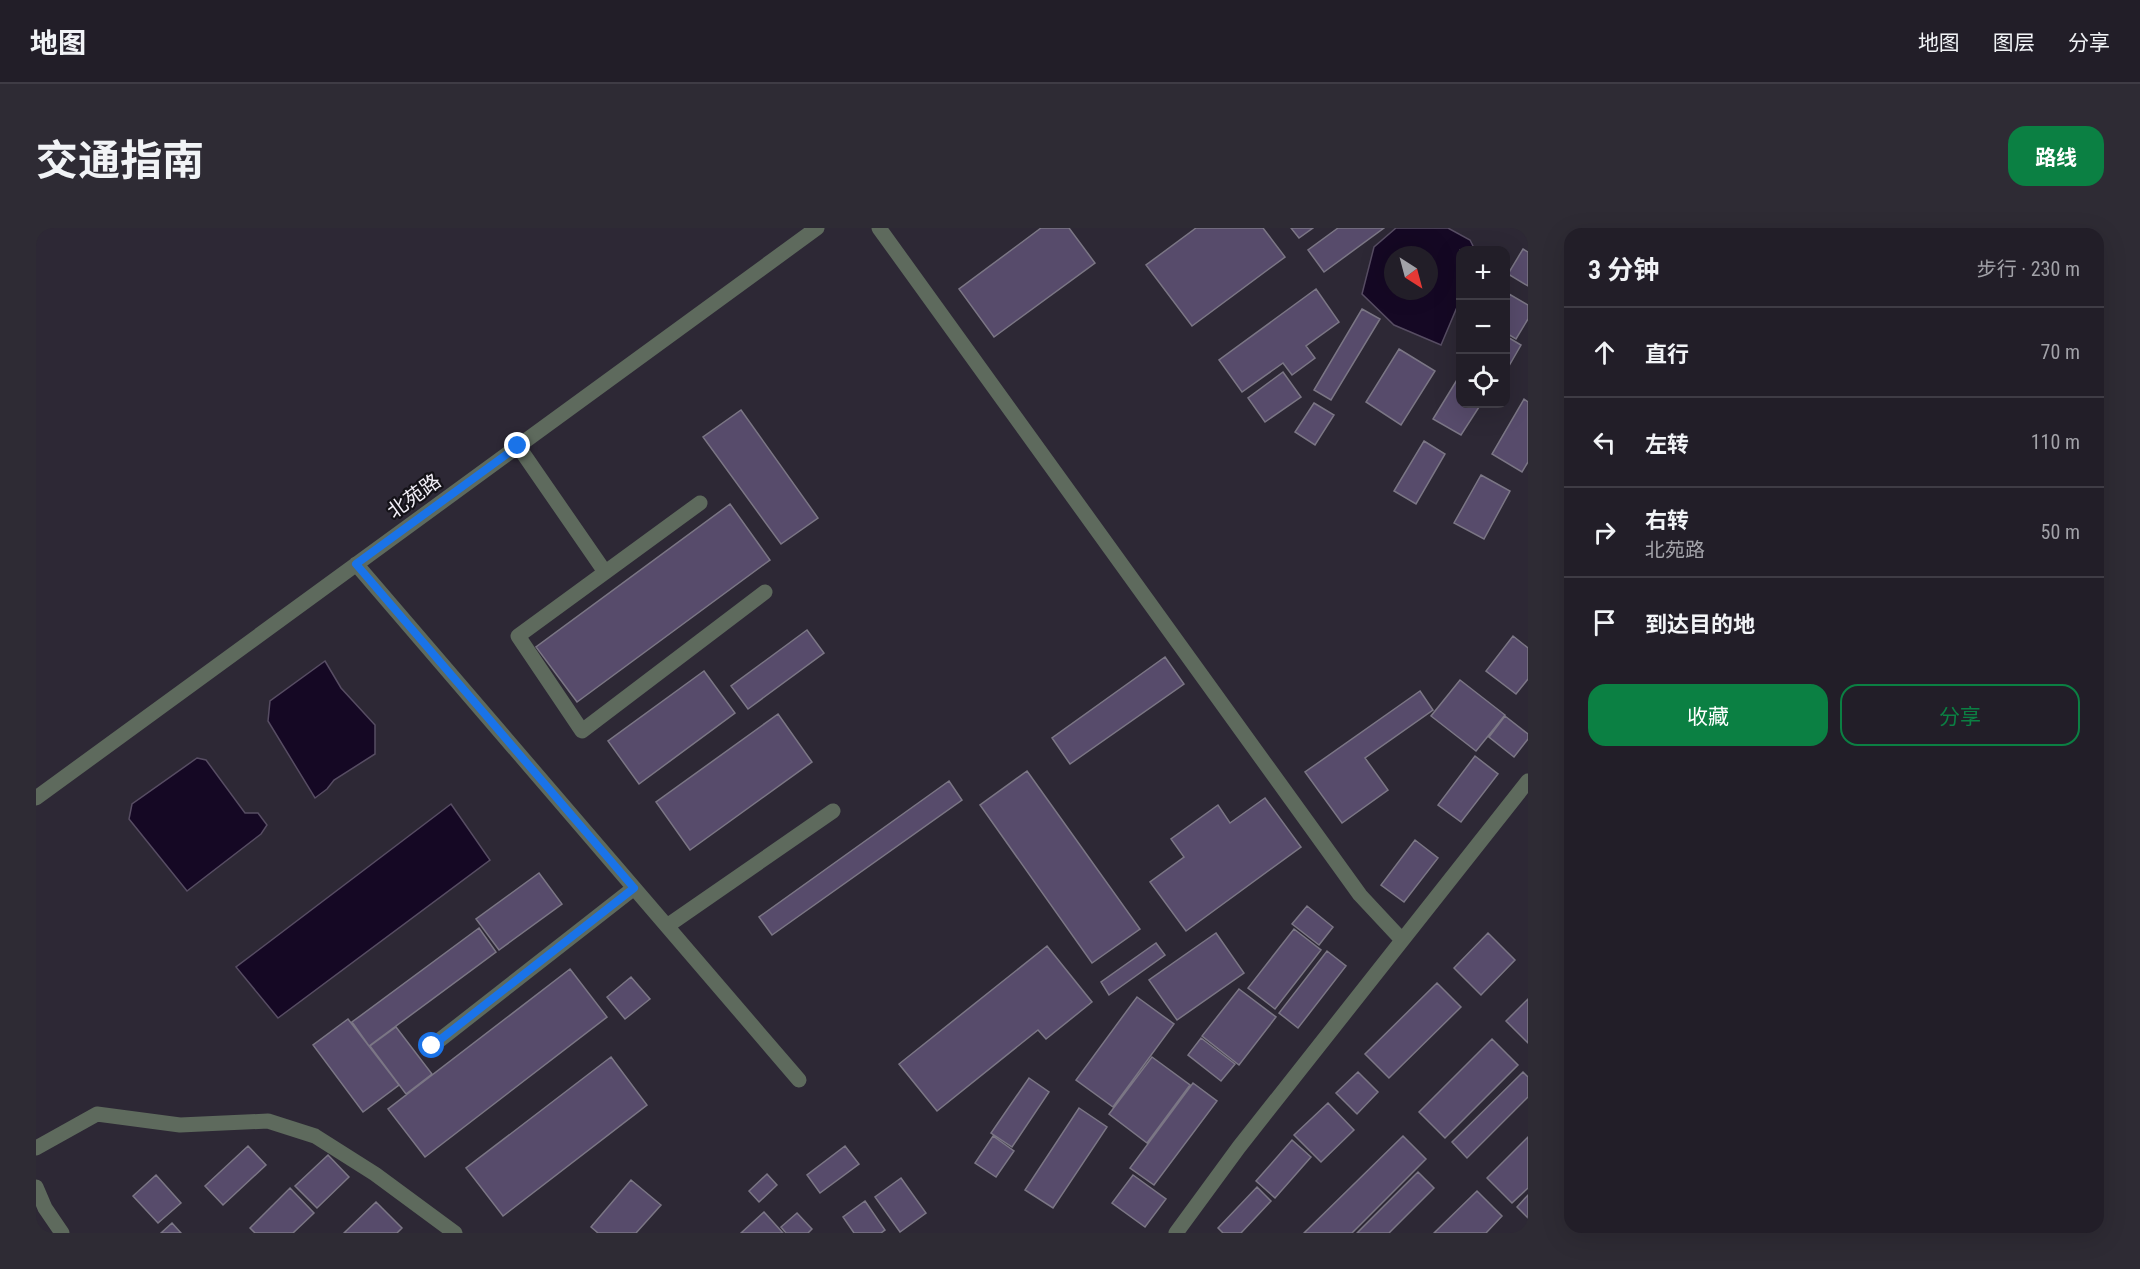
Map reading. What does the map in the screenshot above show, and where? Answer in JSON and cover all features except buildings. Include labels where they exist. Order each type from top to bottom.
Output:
[{"type":"street","name":"北苑路","points":[[36,798],[817,228]]},
{"type":"street","points":[[879,228],[1360,895],[1402,940]]},
{"type":"street","points":[[518,446],[605,572]]},
{"type":"street","points":[[700,503],[518,636],[582,731],[765,592]]},
{"type":"street","points":[[356,564],[799,1080]]},
{"type":"street","points":[[1176,1233],[1239,1147],[1528,782]]},
{"type":"street","points":[[667,926],[833,811]]},
{"type":"street","points":[[432,1046],[634,888]]},
{"type":"street","points":[[36,1148],[97,1114],[180,1125],[268,1122],[315,1136],[375,1174],[455,1233]]},
{"type":"street","points":[[36,1187],[45,1208],[62,1233]]},
{"type":"shaded area","points":[[1396,228],[1448,228],[1470,240],[1473,246],[1456,246],[1456,309],[1441,345],[1394,325],[1362,294],[1374,247]]},
{"type":"shaded area","points":[[325,661],[341,688],[375,725],[375,754],[334,780],[315,798],[268,721],[270,701]]},
{"type":"shaded area","points":[[197,758],[206,760],[245,813],[258,813],[267,825],[261,834],[187,891],[129,819],[132,804]]},
{"type":"shaded area","points":[[451,804],[490,860],[278,1018],[236,967]]},
{"type":"route","points":[[432,1046],[634,888],[356,564],[518,446]]}]
